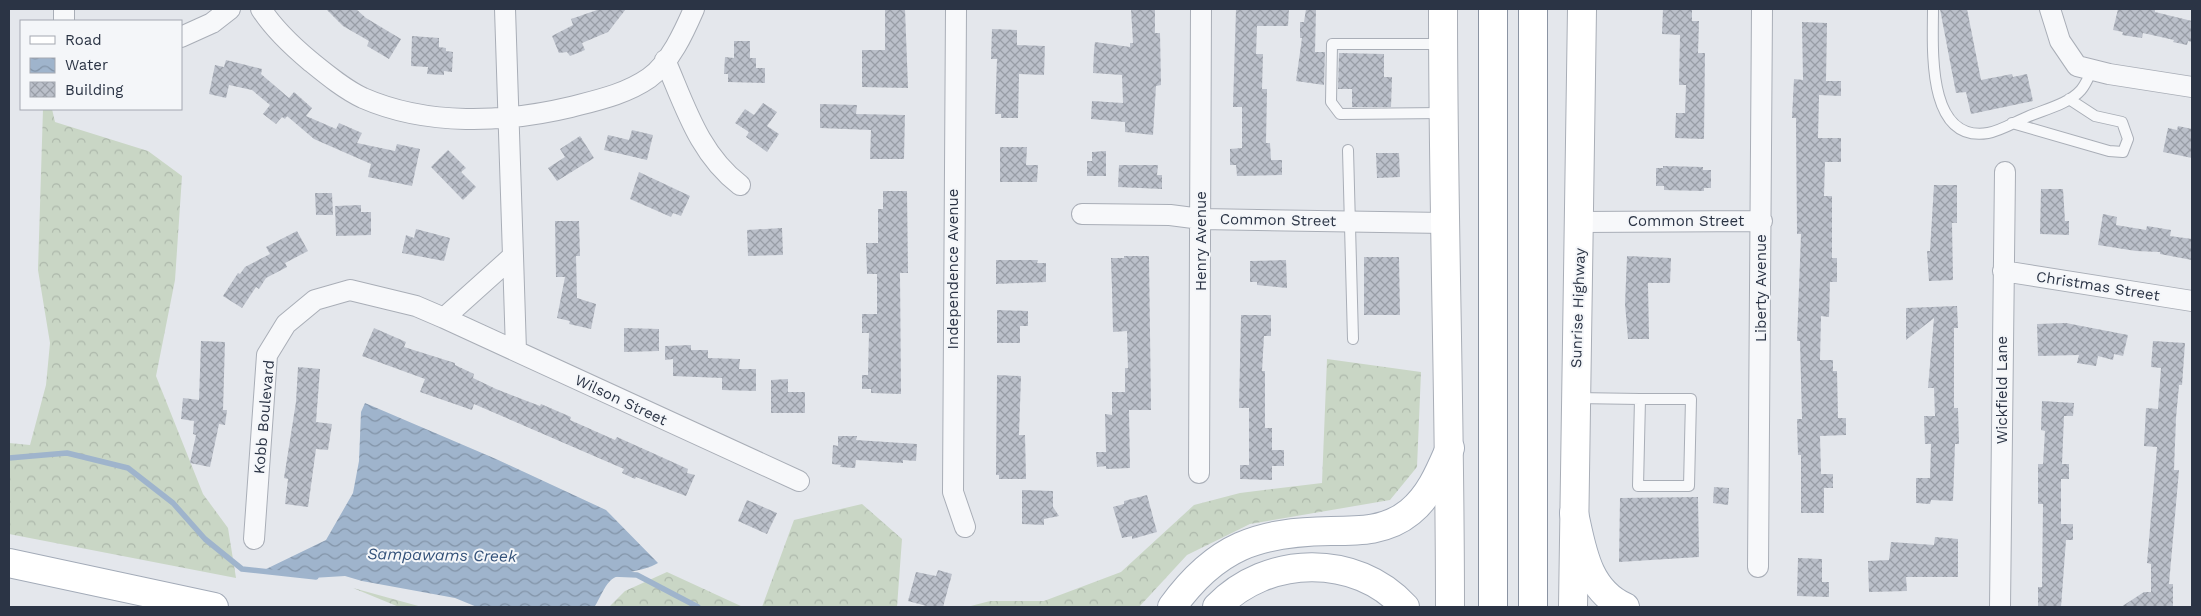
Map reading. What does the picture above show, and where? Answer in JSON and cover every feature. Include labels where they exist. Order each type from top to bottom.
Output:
[{"type":"main road","points":[[1442,9],[1444,223],[1450,448],[1450,607]]},
{"type":"main road","points":[[1493,9],[1493,607]]},
{"type":"main road","points":[[1533,9],[1533,607]]},
{"type":"main road","name":"Sunrise Highway","points":[[1574,607],[1582,9]]},
{"type":"main road","points":[[1172,607],[1198,574],[1210,564],[1249,543],[1284,534],[1368,530],[1397,521],[1420,503],[1432,485],[1450,448]]},
{"type":"main road","points":[[1574,513],[1586,565],[1591,575],[1607,595],[1625,607]]},
{"type":"main road","points":[[9,563],[214,607]]},
{"type":"main road","points":[[1217,607],[1243,585],[1270,573],[1314,566],[1345,572],[1373,582],[1386,590],[1405,607]]},
{"type":"street","points":[[182,36],[212,23],[230,9]]},
{"type":"street","points":[[261,9],[269,21],[300,52],[330,77],[362,97],[404,111],[455,119],[510,118],[564,109],[626,90],[650,77],[665,60],[686,28],[694,9]]},
{"type":"street","points":[[505,9],[516,351]]},
{"type":"street","name":"Independence Avenue","points":[[956,9],[953,492],[965,527]]},
{"type":"street","name":"Henry Avenue","points":[[1199,473],[1201,9]]},
{"type":"street","name":"Liberty Avenue","points":[[1758,568],[1762,221],[1762,9]]},
{"type":"street","points":[[2050,9],[2060,41],[2085,68],[2192,87]]},
{"type":"street","points":[[665,60],[701,142],[723,170],[740,185]]},
{"type":"street","name":"Wickfield Lane","points":[[2000,607],[2005,172]]},
{"type":"street","name":"Common Street","points":[[1082,214],[1170,215],[1201,219],[1444,223]]},
{"type":"street","name":"Common Street","points":[[1580,222],[1762,221]]},
{"type":"street","points":[[444,318],[513,256]]},
{"type":"street","name":"Christmas Street","points":[[2003,271],[2192,301]]},
{"type":"street","name":"Kobb Boulevard","points":[[254,539],[267,355],[286,324],[315,300],[350,290],[416,306],[444,318]]},
{"type":"street","name":"Wilson Street","points":[[444,318],[799,481]]},
{"type":"lane","points":[[1933,9],[1933,70],[1943,108],[1953,125],[1963,131],[1988,133],[2069,99],[2081,90],[2085,68]]},
{"type":"lane","points":[[1443,44],[1332,44],[1331,102],[1340,114],[1443,113]]},
{"type":"lane","points":[[2012,123],[2109,151],[2123,152],[2128,139],[2122,122],[2096,116],[2069,99]]},
{"type":"lane","points":[[1348,150],[1353,339]]},
{"type":"lane","points":[[1576,398],[1691,399],[1689,486],[1638,486],[1640,399]]},
{"type":"green space","points":[[43,110],[52,110],[55,122],[148,151],[182,176],[175,280],[156,376],[203,494],[228,528],[236,578],[9,534],[9,443],[30,445],[46,385],[50,343],[38,270]]},
{"type":"green space","points":[[1327,359],[1421,372],[1417,467],[1390,500],[1250,524],[1187,555],[1139,607],[967,607],[990,601],[1044,601],[1121,572],[1194,505],[1240,493],[1322,483]]},
{"type":"green space","points":[[862,504],[902,539],[897,607],[762,607],[794,520]]},
{"type":"green space","points":[[667,572],[743,607],[609,607],[625,591]]},
{"type":"green space","points":[[353,588],[422,607],[399,607]]},
{"type":"water","points":[[365,403],[496,459],[606,510],[658,563],[614,578],[606,586],[595,606],[589,607],[477,607],[455,598],[362,581],[345,576],[312,578],[262,571],[326,540],[353,493],[359,461],[361,412]]},
{"type":"building","points":[[326,9],[356,9],[366,18],[401,39],[389,59],[367,46],[369,41],[343,26]]},
{"type":"building","points":[[600,9],[626,9],[608,32],[582,43],[585,50],[570,56],[567,52],[559,53],[552,36],[573,25],[571,19]]},
{"type":"building","points":[[885,9],[905,9],[908,88],[862,87],[862,50],[885,50]]},
{"type":"building","points":[[1131,9],[1155,9],[1155,33],[1160,33],[1161,85],[1156,86],[1153,135],[1125,132],[1125,122],[1091,119],[1092,101],[1123,103],[1122,75],[1093,73],[1094,51],[1095,42],[1130,47],[1130,43],[1133,43]]},
{"type":"building","points":[[1236,9],[1289,9],[1288,26],[1257,26],[1256,54],[1263,54],[1262,89],[1267,89],[1266,143],[1270,143],[1271,160],[1282,160],[1282,175],[1237,176],[1236,165],[1230,165],[1230,149],[1242,148],[1242,107],[1233,107]]},
{"type":"building","points":[[1306,9],[1316,9],[1315,52],[1325,52],[1324,85],[1296,81],[1302,38],[1300,38],[1300,22],[1304,22]]},
{"type":"building","points":[[1663,9],[1692,9],[1692,21],[1699,21],[1698,53],[1705,53],[1704,139],[1675,138],[1676,113],[1685,113],[1686,85],[1679,85],[1680,35],[1662,34]]},
{"type":"building","points":[[1940,9],[1967,9],[1981,80],[2012,74],[2013,77],[2027,74],[2033,101],[1971,114],[1966,92],[1956,93]]},
{"type":"building","points":[[2118,9],[2155,9],[2155,12],[2192,21],[2192,42],[2188,41],[2187,45],[2143,33],[2142,38],[2122,35],[2123,32],[2113,30]]},
{"type":"building","points":[[1802,22],[1827,23],[1826,81],[1841,81],[1841,96],[1819,95],[1818,138],[1841,138],[1841,162],[1825,162],[1824,196],[1832,196],[1832,258],[1837,258],[1837,282],[1830,282],[1829,317],[1821,316],[1820,360],[1833,360],[1833,371],[1837,371],[1838,418],[1846,418],[1846,435],[1820,436],[1821,474],[1833,474],[1833,488],[1824,488],[1824,513],[1801,513],[1801,455],[1798,455],[1797,419],[1802,419],[1800,341],[1797,341],[1801,234],[1797,234],[1796,118],[1792,118],[1794,79],[1803,80]]},
{"type":"building","points":[[992,29],[1017,30],[1017,45],[1045,46],[1044,75],[1019,74],[1018,118],[1001,118],[1001,114],[995,114],[997,59],[991,59]]},
{"type":"building","points":[[412,36],[439,38],[439,47],[453,52],[452,72],[444,71],[444,75],[427,74],[428,67],[411,66]]},
{"type":"building","points":[[734,41],[750,41],[750,58],[756,58],[756,68],[765,68],[765,83],[728,82],[728,74],[724,74],[725,57],[734,58]]},
{"type":"building","points":[[1339,53],[1384,54],[1384,77],[1392,77],[1391,107],[1352,107],[1352,89],[1338,89]]},
{"type":"building","points":[[226,60],[262,69],[261,74],[289,98],[294,92],[312,108],[306,116],[336,129],[339,123],[362,133],[357,143],[395,151],[397,144],[420,149],[412,186],[368,177],[371,164],[314,139],[287,116],[285,119],[282,117],[276,124],[263,114],[270,105],[252,90],[229,85],[226,98],[209,94],[215,65],[224,67]]},
{"type":"building","points":[[763,103],[777,112],[767,126],[779,134],[767,152],[746,137],[749,132],[735,123],[745,109],[754,115]]},
{"type":"building","points":[[820,104],[857,105],[856,114],[905,115],[904,159],[870,159],[871,130],[820,128]]},
{"type":"building","points":[[2178,126],[2192,129],[2192,158],[2163,152],[2168,128],[2177,130]]},
{"type":"building","points":[[632,130],[653,135],[647,160],[604,150],[608,135],[629,140]]},
{"type":"building","points":[[580,136],[594,158],[557,181],[548,168],[565,157],[560,149]]},
{"type":"building","points":[[1000,147],[1027,147],[1026,165],[1038,165],[1037,182],[1000,182]]},
{"type":"building","points":[[448,150],[466,168],[461,172],[476,187],[463,200],[431,167]]},
{"type":"building","points":[[1106,151],[1106,176],[1087,176],[1087,161],[1092,161],[1092,152]]},
{"type":"building","points":[[1376,153],[1399,153],[1400,177],[1377,178]]},
{"type":"building","points":[[1119,165],[1158,165],[1157,175],[1162,175],[1162,189],[1118,187]]},
{"type":"building","points":[[1663,166],[1703,167],[1703,170],[1711,170],[1711,188],[1704,188],[1704,191],[1664,190],[1664,186],[1656,186],[1656,168],[1663,168]]},
{"type":"building","points":[[639,172],[690,196],[681,216],[673,213],[671,217],[630,199]]},
{"type":"building","points":[[1934,185],[1957,185],[1957,223],[1952,223],[1953,280],[1929,281],[1927,251],[1930,251]]},
{"type":"building","points":[[2041,189],[2063,189],[2065,221],[2069,221],[2069,235],[2040,234]]},
{"type":"building","points":[[883,191],[907,191],[908,273],[900,273],[901,394],[871,393],[871,389],[862,389],[862,375],[868,375],[869,333],[862,333],[862,314],[877,314],[877,274],[867,274],[866,243],[878,243],[878,209],[883,209]]},
{"type":"building","points":[[315,193],[332,193],[333,215],[316,215]]},
{"type":"building","points":[[361,205],[361,212],[371,212],[371,235],[336,236],[335,206]]},
{"type":"building","points":[[2103,214],[2117,217],[2116,225],[2146,230],[2147,226],[2171,230],[2170,236],[2192,239],[2192,260],[2160,254],[2160,252],[2136,251],[2098,245]]},
{"type":"building","points":[[555,221],[579,221],[580,256],[576,256],[577,298],[596,304],[591,329],[569,324],[570,321],[557,318],[565,277],[556,277]]},
{"type":"building","points":[[782,228],[783,255],[748,256],[747,230]]},
{"type":"building","points":[[416,229],[450,238],[444,261],[402,253],[406,235],[414,238]]},
{"type":"building","points":[[297,231],[308,251],[285,263],[287,267],[266,278],[259,289],[256,287],[242,308],[223,296],[238,273],[240,274],[245,267],[270,254],[266,247]]},
{"type":"building","points":[[1124,256],[1149,256],[1151,410],[1129,410],[1130,468],[1106,469],[1106,466],[1097,467],[1096,452],[1106,452],[1105,414],[1112,415],[1112,392],[1125,392],[1125,368],[1128,368],[1127,331],[1113,332],[1111,258],[1124,258]]},
{"type":"building","points":[[1627,256],[1671,258],[1670,283],[1648,283],[1649,339],[1628,339],[1625,304]]},
{"type":"building","points":[[1364,257],[1399,257],[1400,315],[1364,315]]},
{"type":"building","points":[[996,260],[1038,260],[1037,263],[1046,263],[1046,282],[996,284]]},
{"type":"building","points":[[1286,260],[1287,288],[1257,285],[1257,282],[1250,282],[1250,261]]},
{"type":"building","points":[[1957,306],[1958,328],[1954,328],[1954,408],[1958,408],[1959,444],[1955,444],[1953,501],[1931,500],[1930,504],[1916,503],[1916,478],[1930,478],[1931,444],[1925,444],[1924,416],[1935,416],[1934,388],[1928,388],[1934,318],[1906,340],[1906,308]]},
{"type":"building","points":[[997,310],[1028,311],[1028,326],[1020,326],[1020,343],[997,343]]},
{"type":"building","points":[[1241,315],[1271,315],[1271,336],[1264,336],[1262,371],[1265,371],[1265,428],[1272,428],[1272,450],[1284,450],[1284,466],[1272,466],[1272,480],[1240,479],[1240,465],[1249,465],[1249,408],[1239,408]]},
{"type":"building","points":[[2066,323],[2128,335],[2123,356],[2114,354],[2113,360],[2098,356],[2096,366],[2077,363],[2079,355],[2038,356],[2037,324]]},
{"type":"building","points":[[374,328],[406,342],[404,347],[455,363],[455,365],[474,374],[473,378],[496,389],[540,406],[541,404],[571,417],[570,420],[615,440],[617,437],[688,469],[687,473],[695,475],[686,496],[636,477],[635,479],[622,473],[624,469],[474,404],[472,410],[420,392],[425,379],[362,356]]},
{"type":"building","points":[[624,328],[659,329],[659,351],[624,352]]},
{"type":"building","points":[[201,341],[225,342],[223,410],[227,410],[225,425],[219,424],[210,467],[190,463],[196,435],[193,434],[194,421],[181,419],[183,398],[199,400]]},
{"type":"building","points":[[2153,341],[2185,343],[2182,385],[2179,385],[2176,418],[2174,470],[2179,470],[2169,584],[2173,584],[2173,607],[2121,607],[2144,592],[2151,592],[2151,564],[2147,563],[2157,447],[2144,446],[2146,408],[2158,409],[2161,368],[2151,367]]},
{"type":"building","points":[[691,345],[691,350],[708,350],[708,358],[740,359],[739,369],[756,369],[756,391],[722,390],[722,378],[673,376],[673,359],[665,360],[665,346]]},
{"type":"building","points":[[298,367],[320,369],[316,422],[332,424],[328,450],[316,449],[308,507],[285,504],[288,479],[284,478],[296,402]]},
{"type":"building","points":[[997,375],[1021,376],[1019,435],[1025,435],[1026,479],[999,479],[999,475],[996,475]]},
{"type":"building","points":[[788,379],[788,392],[805,392],[805,413],[771,413],[771,380]]},
{"type":"building","points":[[2042,401],[2074,403],[2073,416],[2064,416],[2062,464],[2069,464],[2069,479],[2061,479],[2061,524],[2073,524],[2073,540],[2066,540],[2061,607],[2038,607],[2038,587],[2042,587],[2043,504],[2038,504],[2038,464],[2043,464],[2045,431],[2041,430]]},
{"type":"building","points":[[838,436],[857,436],[856,440],[917,444],[916,461],[903,460],[903,463],[856,460],[855,468],[840,467],[841,465],[832,464],[833,445],[838,446]]},
{"type":"building","points":[[1714,487],[1729,488],[1728,505],[1713,503]]},
{"type":"building","points":[[1022,490],[1053,491],[1053,507],[1059,516],[1044,519],[1044,525],[1022,524]]},
{"type":"building","points":[[1147,495],[1157,532],[1132,539],[1132,536],[1122,538],[1113,507],[1124,504],[1124,501]]},
{"type":"building","points":[[1698,497],[1699,557],[1619,562],[1620,498]]},
{"type":"building","points":[[747,500],[777,513],[767,534],[738,521]]},
{"type":"building","points":[[1935,537],[1958,539],[1958,577],[1906,577],[1907,591],[1869,592],[1868,561],[1889,560],[1891,542],[1934,545]]},
{"type":"building","points":[[1798,558],[1822,559],[1822,582],[1829,582],[1829,597],[1797,596]]},
{"type":"building","points":[[938,570],[952,574],[943,607],[930,607],[908,601],[916,572],[936,576]]},
{"type":"waterway","name":"Sampawams Creek","points":[[9,458],[67,453],[128,468],[173,503],[205,539],[242,569],[316,577]]},
{"type":"waterway","name":"Sampawams Creek","points":[[614,574],[637,575],[698,607]]}]
